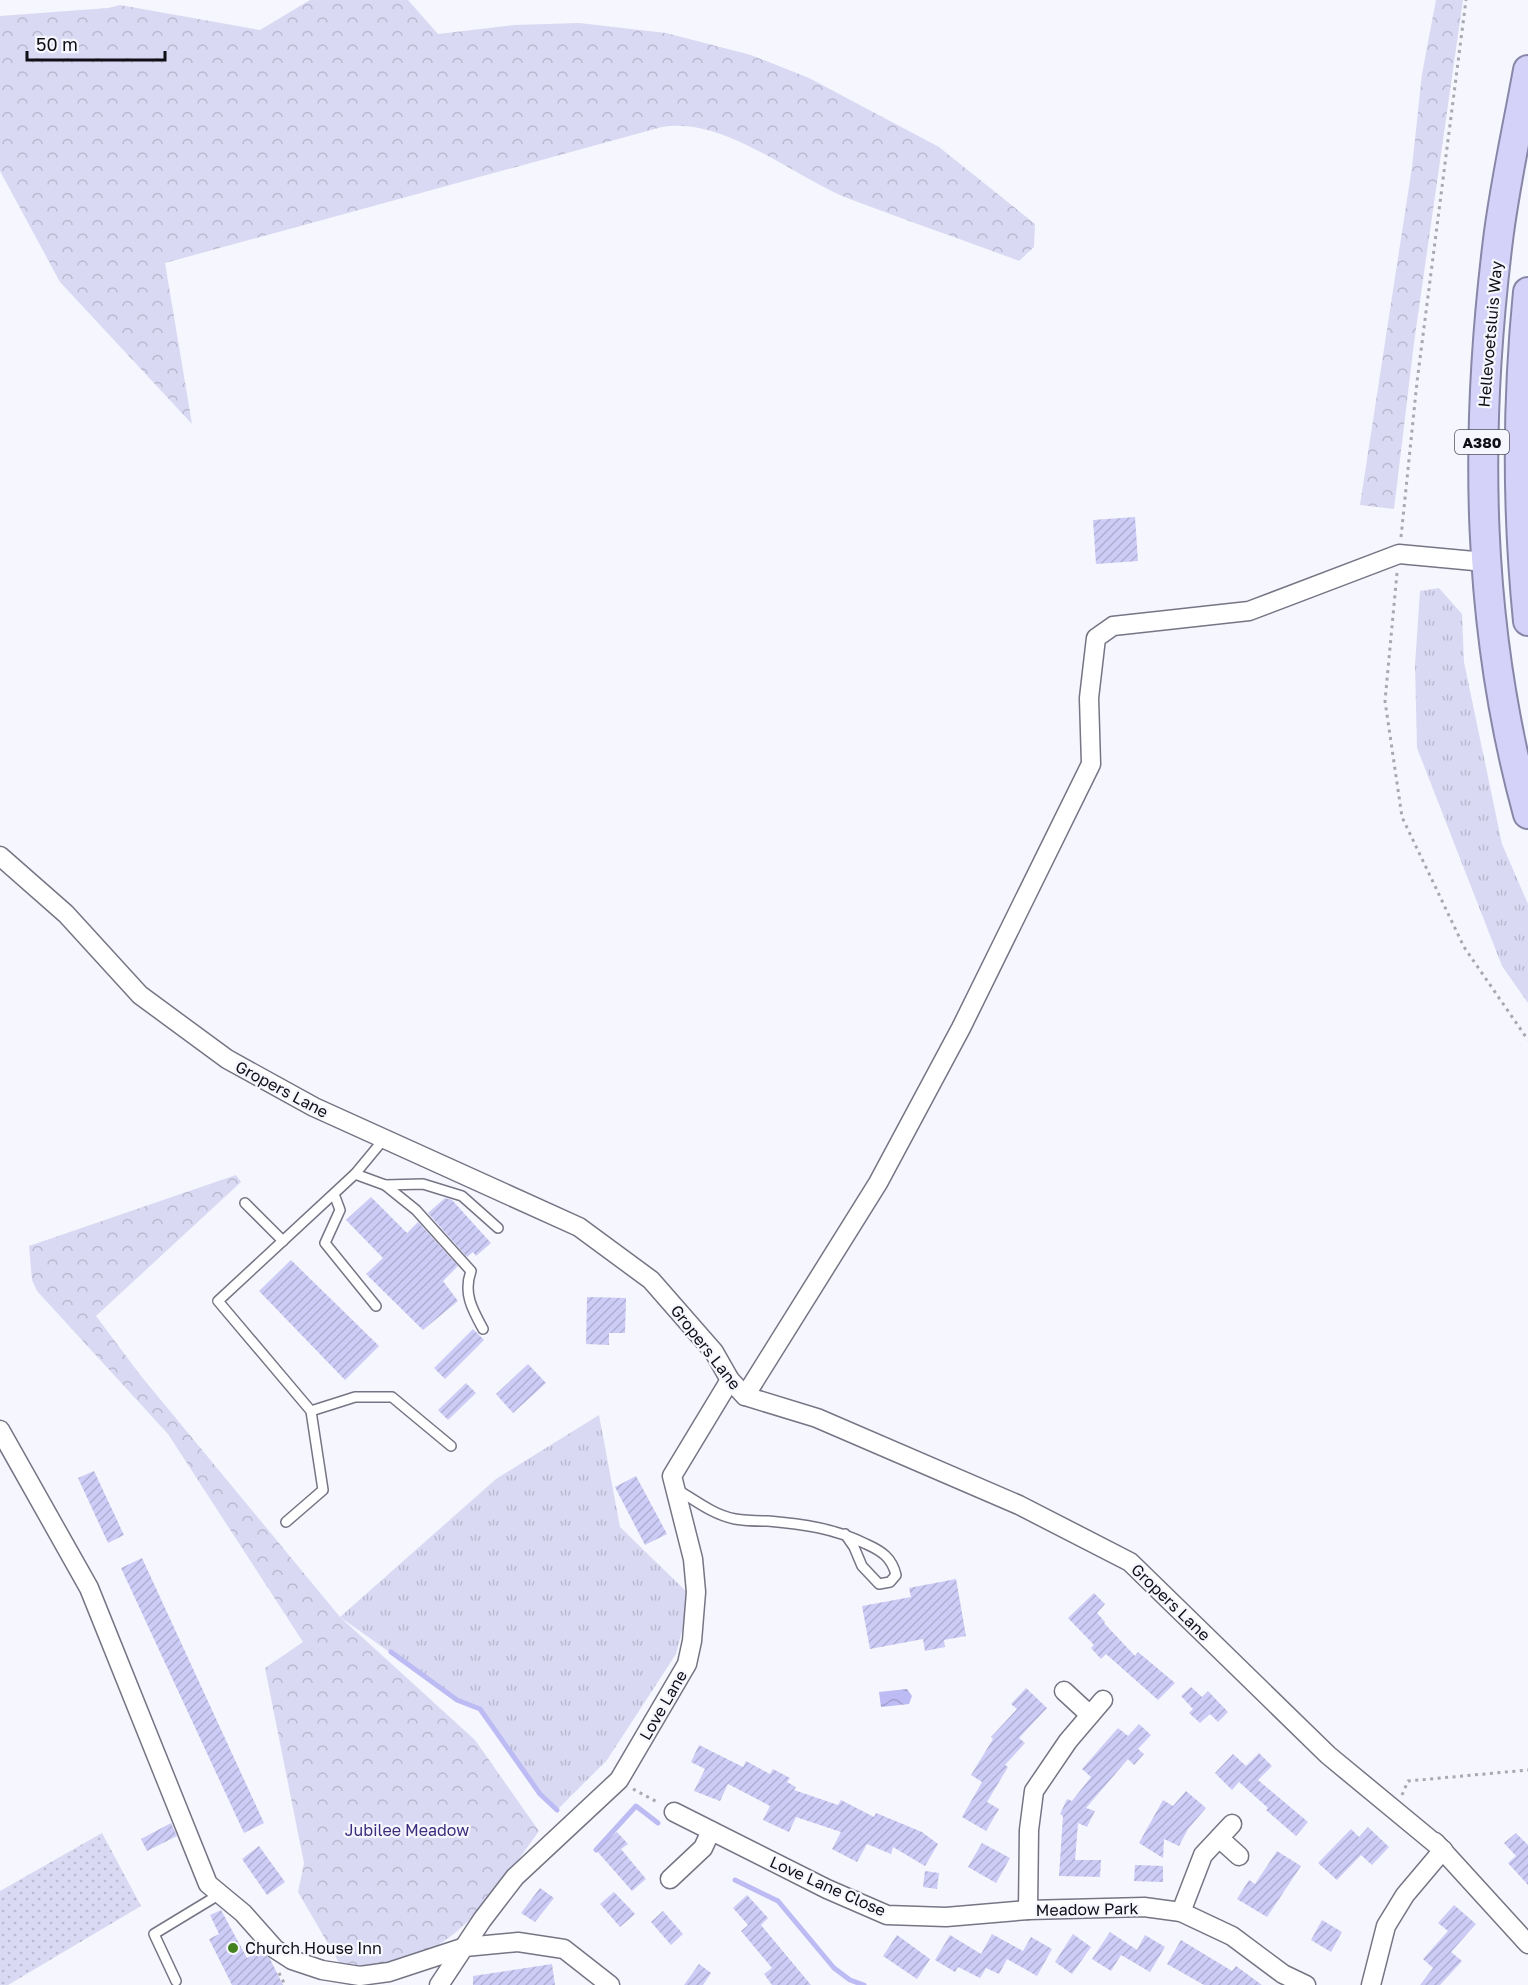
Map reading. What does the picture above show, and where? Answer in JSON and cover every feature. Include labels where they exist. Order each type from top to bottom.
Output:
[{"type":"highway","name":"Hellevoetsluis Way","points":[[1528,70],[1498,239],[1485,373],[1481,470],[1485,562],[1504,706],[1528,814]]},
{"type":"highway","name":"Hellevoetsluis Way","points":[[1528,292],[1518,448],[1522,559],[1528,621]]},
{"type":"street","points":[[745,1396],[878,1183],[966,1018],[1091,764],[1089,699],[1096,638],[1113,626],[1249,611],[1399,554],[1485,562]]},
{"type":"street","name":"Gropers Lane","points":[[0,856],[66,914],[140,995],[227,1059],[314,1107],[579,1227],[651,1280],[714,1352],[730,1380],[745,1396],[817,1418],[1019,1505],[1130,1562],[1328,1755],[1443,1850]]},
{"type":"street","name":"Love Lane","points":[[440,1985],[515,1877],[619,1780],[687,1664],[692,1641],[696,1592],[693,1559],[672,1476],[730,1380]]},
{"type":"street","points":[[0,1430],[89,1588],[208,1884],[243,1913],[275,1949],[292,1960],[322,1970],[360,1976],[389,1972],[465,1947],[518,1942],[564,1949],[610,1985]]},
{"type":"street","points":[[1065,1691],[1090,1715]]},
{"type":"street","name":"Meadow Park","points":[[1103,1700],[1034,1791],[1029,1830],[1028,1910],[1144,1907],[1181,1912],[1232,1936],[1283,1974],[1306,1985]]},
{"type":"street","points":[[1397,1809],[1521,1923],[1528,1944]]},
{"type":"street","name":"Love Lane Close","points":[[674,1812],[827,1889],[887,1915],[946,1917],[1028,1910]]},
{"type":"street","points":[[1181,1912],[1203,1855],[1232,1824]]},
{"type":"street","points":[[670,1879],[703,1848],[711,1831]]},
{"type":"street","points":[[1219,1838],[1239,1856]]},
{"type":"street","points":[[1371,1985],[1386,1926],[1405,1895],[1443,1850]]},
{"type":"street","points":[[322,1970],[334,1985]]},
{"type":"lane","points":[[286,1522],[323,1490],[311,1411],[218,1301],[355,1174],[384,1139]]},
{"type":"lane","points":[[355,1174],[385,1185],[416,1210],[471,1271],[466,1285],[471,1308],[483,1329]]},
{"type":"lane","points":[[385,1185],[423,1184],[462,1196],[498,1227]]},
{"type":"lane","points":[[334,1194],[340,1210],[325,1244],[376,1306]]},
{"type":"lane","points":[[245,1203],[283,1241]]},
{"type":"lane","points":[[311,1411],[355,1397],[393,1397],[451,1446]]},
{"type":"lane","points":[[676,1488],[719,1514],[736,1520],[822,1527],[845,1534],[886,1555],[894,1564],[896,1575],[890,1582],[879,1584],[871,1576],[845,1534]]},
{"type":"lane","points":[[176,1981],[154,1934],[221,1893]]},
{"type":"path","points":[[1466,0],[1452,130],[1417,382],[1385,701],[1402,817],[1464,947],[1528,1040]]},
{"type":"path","points":[[1397,1809],[1408,1781],[1528,1770]]},
{"type":"path","points":[[619,1780],[674,1812]]},
{"type":"green space","points":[[310,0],[408,0],[438,34],[514,25],[579,23],[666,33],[751,55],[809,78],[939,147],[1035,224],[1034,247],[1019,261],[847,198],[733,139],[709,130],[685,126],[662,127],[165,263],[192,424],[60,282],[0,171],[0,16],[108,8],[120,5],[260,30]]},
{"type":"green space","points":[[1436,0],[1463,0],[1414,343],[1394,509],[1360,505],[1412,167],[1422,74]]},
{"type":"green space","points":[[1439,588],[1462,614],[1464,662],[1502,844],[1528,904],[1528,1003],[1502,966],[1417,748],[1415,665],[1420,591]]},
{"type":"green space","name":"Jubilee Meadow","points":[[236,1175],[241,1182],[96,1316],[141,1376],[340,1617],[475,1740],[539,1831],[480,1909],[458,1930],[434,1947],[408,1960],[377,1966],[341,1966],[298,1892],[304,1863],[265,1668],[303,1642],[168,1434],[37,1291],[32,1280],[29,1246]]},
{"type":"green space","points":[[599,1415],[620,1527],[691,1596],[676,1654],[607,1760],[557,1810],[540,1794],[480,1709],[457,1700],[340,1617],[496,1479]]},
{"type":"green space","points":[[102,1833],[141,1906],[8,1985],[0,1985],[0,1891]]},
{"type":"water","points":[[907,1689],[912,1696],[909,1704],[881,1707],[879,1692]]},
{"type":"building","points":[[1135,517],[1138,561],[1096,564],[1093,520]]},
{"type":"building","points":[[371,1197],[407,1233],[418,1222],[458,1266],[443,1281],[458,1301],[423,1330],[366,1274],[383,1258],[346,1220]]},
{"type":"building","points":[[445,1198],[452,1200],[491,1243],[476,1256],[473,1252],[467,1257],[428,1213]]},
{"type":"building","points":[[291,1260],[379,1346],[345,1380],[259,1291]]},
{"type":"building","points":[[587,1297],[626,1298],[625,1333],[609,1333],[609,1345],[586,1344]]},
{"type":"building","points":[[473,1329],[484,1340],[445,1379],[434,1368]]},
{"type":"building","points":[[528,1364],[546,1383],[513,1413],[496,1394]]},
{"type":"building","points":[[466,1383],[476,1393],[448,1420],[438,1410]]},
{"type":"building","points":[[94,1471],[124,1535],[108,1543],[78,1478]]},
{"type":"building","points":[[636,1476],[667,1534],[645,1545],[615,1487]]},
{"type":"building","points":[[142,1558],[264,1823],[244,1833],[121,1568]]},
{"type":"building","points":[[956,1579],[966,1636],[944,1640],[945,1647],[925,1651],[923,1639],[870,1649],[862,1606],[911,1597],[909,1588]]},
{"type":"building","points":[[1094,1593],[1105,1604],[1097,1613],[1104,1623],[1135,1656],[1138,1652],[1175,1683],[1158,1700],[1106,1654],[1101,1659],[1091,1648],[1094,1645],[1068,1618]]},
{"type":"building","points":[[1191,1687],[1202,1697],[1208,1691],[1228,1712],[1218,1722],[1210,1714],[1200,1723],[1189,1713],[1193,1709],[1181,1696]]},
{"type":"building","points":[[1026,1688],[1047,1708],[1019,1738],[1025,1743],[1005,1765],[1008,1767],[987,1802],[999,1809],[986,1831],[962,1817],[982,1782],[971,1775],[993,1739],[991,1737],[1017,1709],[1011,1704]]},
{"type":"building","points":[[1139,1724],[1151,1735],[1138,1749],[1144,1754],[1134,1765],[1128,1759],[1086,1808],[1095,1811],[1087,1827],[1078,1823],[1075,1860],[1101,1860],[1100,1877],[1059,1876],[1063,1816],[1060,1814],[1067,1799],[1072,1801],[1091,1777],[1082,1769],[1118,1728],[1128,1736]]},
{"type":"building","points":[[699,1745],[743,1767],[746,1761],[770,1774],[773,1769],[790,1778],[787,1782],[796,1787],[794,1790],[838,1805],[841,1800],[874,1817],[876,1813],[922,1832],[938,1844],[925,1866],[893,1847],[891,1854],[867,1844],[857,1862],[832,1849],[841,1832],[796,1817],[789,1832],[763,1820],[770,1806],[728,1784],[720,1801],[694,1791],[705,1769],[691,1762]]},
{"type":"building","points":[[1259,1753],[1272,1766],[1258,1780],[1308,1822],[1296,1836],[1239,1782],[1232,1790],[1215,1773],[1233,1754],[1246,1766]]},
{"type":"building","points":[[1186,1791],[1206,1808],[1188,1829],[1179,1846],[1164,1839],[1163,1858],[1139,1843],[1163,1800],[1173,1806]]},
{"type":"building","points":[[171,1823],[177,1836],[147,1851],[141,1839]]},
{"type":"building","points":[[1368,1827],[1389,1847],[1372,1865],[1361,1855],[1337,1880],[1318,1863],[1351,1829],[1359,1837]]},
{"type":"building","points":[[617,1832],[628,1844],[621,1849],[646,1879],[632,1891],[596,1850]]},
{"type":"building","points":[[1516,1833],[1528,1845],[1528,1885],[1508,1863],[1516,1856],[1504,1843]]},
{"type":"building","points":[[982,1843],[1010,1858],[996,1883],[968,1867]]},
{"type":"building","points":[[259,1846],[285,1882],[267,1895],[242,1859]]},
{"type":"building","points":[[1277,1851],[1301,1866],[1267,1917],[1237,1899],[1249,1880],[1255,1884]]},
{"type":"building","points":[[1135,1865],[1163,1866],[1163,1882],[1134,1881]]},
{"type":"building","points":[[925,1871],[939,1873],[937,1889],[923,1887]]},
{"type":"building","points":[[540,1888],[554,1898],[535,1922],[521,1913]]},
{"type":"building","points":[[614,1892],[635,1914],[620,1927],[600,1904]]},
{"type":"building","points":[[747,1895],[768,1918],[761,1925],[811,1985],[772,1985],[764,1974],[772,1968],[741,1931],[748,1925],[733,1908]]},
{"type":"building","points":[[1454,1905],[1476,1924],[1451,1952],[1462,1961],[1440,1985],[1420,1985],[1433,1968],[1423,1959],[1448,1931],[1438,1923]]},
{"type":"building","name":"Church House Inn","points":[[221,1910],[247,1958],[261,1951],[270,1959],[283,1985],[232,1985],[209,1939],[219,1934],[210,1915]]},
{"type":"building","points":[[663,1911],[683,1934],[671,1945],[651,1922]]},
{"type":"building","points":[[1322,1920],[1342,1932],[1331,1952],[1311,1940]]},
{"type":"building","points":[[1110,1932],[1137,1950],[1145,1935],[1165,1947],[1150,1972],[1121,1955],[1111,1971],[1092,1959]]},
{"type":"building","points":[[992,1934],[1023,1951],[1031,1937],[1052,1949],[1037,1976],[1007,1959],[999,1974],[986,1968],[980,1978],[958,1967],[955,1972],[935,1960],[950,1935],[981,1954]]},
{"type":"building","points":[[1073,1934],[1091,1947],[1072,1974],[1055,1962]]},
{"type":"building","points":[[897,1935],[930,1959],[917,1979],[883,1956]]},
{"type":"building","points":[[1181,1940],[1232,1971],[1236,1966],[1262,1985],[1204,1985],[1167,1964]]},
{"type":"building","points":[[552,1964],[555,1985],[473,1985],[473,1976]]},
{"type":"building","points":[[699,1964],[711,1973],[703,1985],[684,1985]]},
{"type":"waterway","points":[[391,1652],[457,1700],[480,1709],[540,1794],[557,1810]]},
{"type":"waterway","points":[[596,1850],[636,1806],[658,1823]]},
{"type":"waterway","points":[[735,1880],[778,1901],[834,1968],[850,1980],[864,1985]]},
{"type":"place","name":"Church House Inn","points":[[233,1948]]}]
